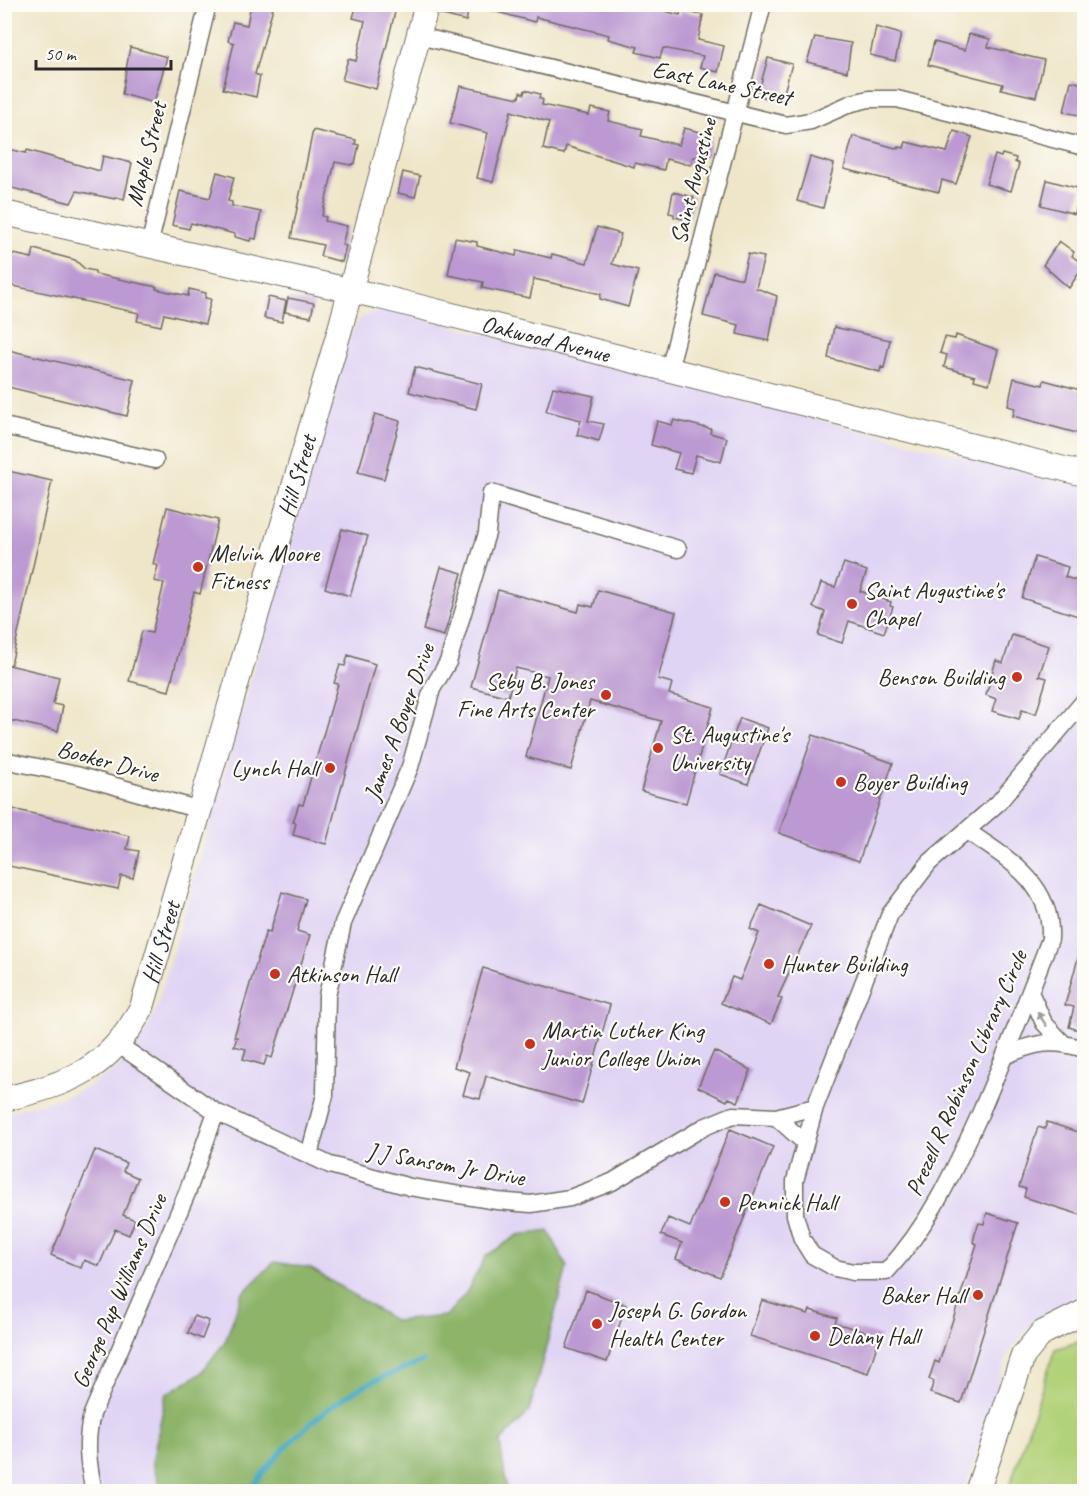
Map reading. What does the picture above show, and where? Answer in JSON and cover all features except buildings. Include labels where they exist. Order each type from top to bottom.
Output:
[{"type":"street","name":"Maple Street","points":[[149,246],[208,4]]},
{"type":"street","name":"Hill Street","points":[[4,1099],[45,1089],[84,1074],[119,1045],[142,1007],[350,290],[427,4]]},
{"type":"street","name":"Saint Augustine","points":[[669,370],[763,4]]},
{"type":"street","name":"East Lane Street","points":[[419,36],[786,125],[811,121],[852,103],[869,99],[897,99],[1084,147]]},
{"type":"street","name":"Oakwood Avenue","points":[[4,213],[350,290],[1084,474]]},
{"type":"street","points":[[4,426],[155,460]]},
{"type":"street","name":"James A Boyer Drive","points":[[309,1155],[324,1095],[327,996],[343,922],[410,767],[432,689],[448,662],[487,533],[491,493],[678,549]]},
{"type":"street","name":"Prezell R Robinson Library Circle","points":[[967,831],[1021,872],[1039,890],[1051,920],[1050,939],[1005,1056],[941,1198],[910,1245],[886,1272],[853,1272],[835,1268],[812,1255],[802,1239],[795,1215],[795,1181],[815,1107],[890,914],[929,863],[998,803],[1084,701]]},
{"type":"street","name":"Booker Drive","points":[[4,760],[76,775],[200,810]]},
{"type":"street","points":[[1030,992],[1044,1023],[1062,1042]]},
{"type":"street","points":[[1005,1056],[1032,1046],[1062,1042],[1084,1049]]},
{"type":"street","name":"J J Sansom Jr Drive","points":[[119,1045],[216,1112],[349,1171],[410,1186],[531,1204],[589,1192],[660,1155],[704,1127],[733,1115],[776,1118],[815,1107]]},
{"type":"street","name":"George Pup Williams Drive","points":[[94,1491],[86,1455],[87,1435],[92,1414],[187,1193],[216,1112]]},
{"type":"street","points":[[776,1118],[804,1142]]},
{"type":"street","points":[[978,1491],[1023,1356],[1042,1333],[1084,1312]]},
{"type":"shaded area","name":"St. Augustine's University","points":[[383,308],[1084,487],[1084,1293],[1035,1319],[1008,1354],[964,1491],[5,1492],[5,1113],[55,1100],[88,1087],[128,1060],[149,1026],[156,1010],[350,336],[361,318]]},
{"type":"green space","points":[[549,1231],[567,1267],[529,1412],[500,1442],[507,1491],[162,1491],[152,1463],[166,1394],[200,1374],[225,1342],[242,1294],[274,1262],[310,1268],[395,1321],[446,1316],[466,1293],[486,1256],[518,1235]]},
{"type":"green space","points":[[1084,1340],[1084,1491],[1008,1491],[1055,1349]]},
{"type":"waterway","points":[[249,1492],[284,1449],[324,1412],[363,1386],[423,1361]]},
{"type":"place","name":"Melvin Moore Fitness","points":[[198,567]]},
{"type":"place","name":"Saint Augustine's Chapel","points":[[852,604]]},
{"type":"place","name":"Benson Building","points":[[1017,677]]},
{"type":"place","name":"Seby B. Jones Fine Arts Center","points":[[606,695]]},
{"type":"place","name":"St. Augustine's University","points":[[658,748]]},
{"type":"place","name":"Lynch Hall","points":[[330,768]]},
{"type":"place","name":"Boyer Building","points":[[841,782]]},
{"type":"place","name":"Hunter Building","points":[[769,964]]},
{"type":"place","name":"Atkinson Hall","points":[[275,974]]},
{"type":"place","name":"Martin Luther King Junior College Union","points":[[530,1044]]},
{"type":"place","name":"Pennick Hall","points":[[725,1202]]},
{"type":"place","name":"Baker Hall","points":[[978,1295]]},
{"type":"place","name":"Joseph G. Gordon Health Center","points":[[597,1324]]},
{"type":"place","name":"Delany Hall","points":[[815,1336]]}]
